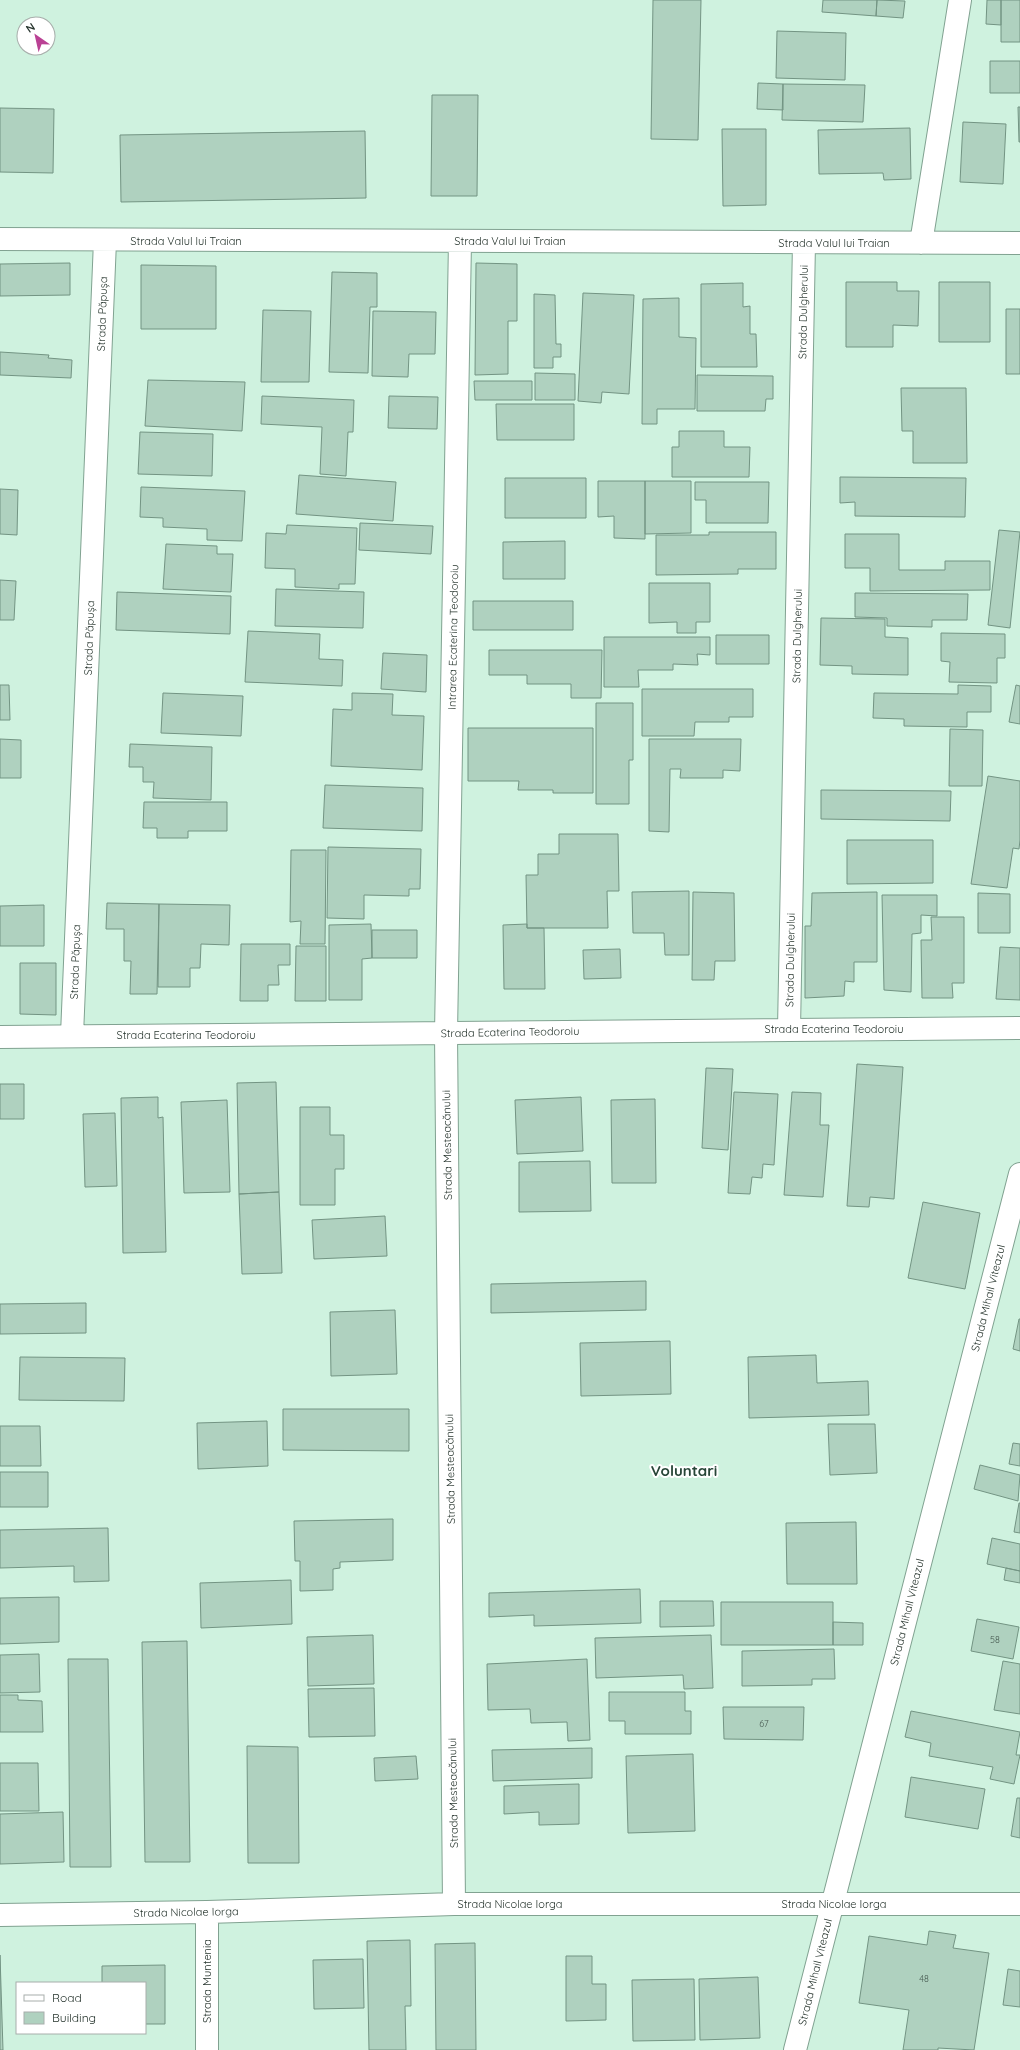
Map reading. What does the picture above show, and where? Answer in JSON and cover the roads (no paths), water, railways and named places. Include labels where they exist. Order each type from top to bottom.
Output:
[{"type":"street","points":[[921,243],[960,0]]},
{"type":"street","name":"Strada Valul lui Traian","points":[[0,239],[105,241],[1020,243]]},
{"type":"street","name":"Strada Păpușa","points":[[72,1035],[105,241]]},
{"type":"street","name":"Intrarea Ecaterina Teodoroiu","points":[[446,1033],[460,241]]},
{"type":"street","name":"Strada Dulgherului","points":[[789,1029],[804,243]]},
{"type":"street","name":"Strada Ecaterina Teodoroiu","points":[[0,1037],[72,1035],[1020,1028]]},
{"type":"street","name":"Strada Mesteacănului","points":[[446,1033],[454,1904]]},
{"type":"street","name":"Strada Mihail Viteazul","points":[[795,2050],[1020,1174]]},
{"type":"street","name":"Strada Nicolae Iorga","points":[[0,1915],[207,1912],[454,1904],[1020,1904]]},
{"type":"street","name":"Strada Muntenia","points":[[207,1912],[207,2050]]},
{"type":"district","name":"Voluntari","points":[[684,1470]]}]
